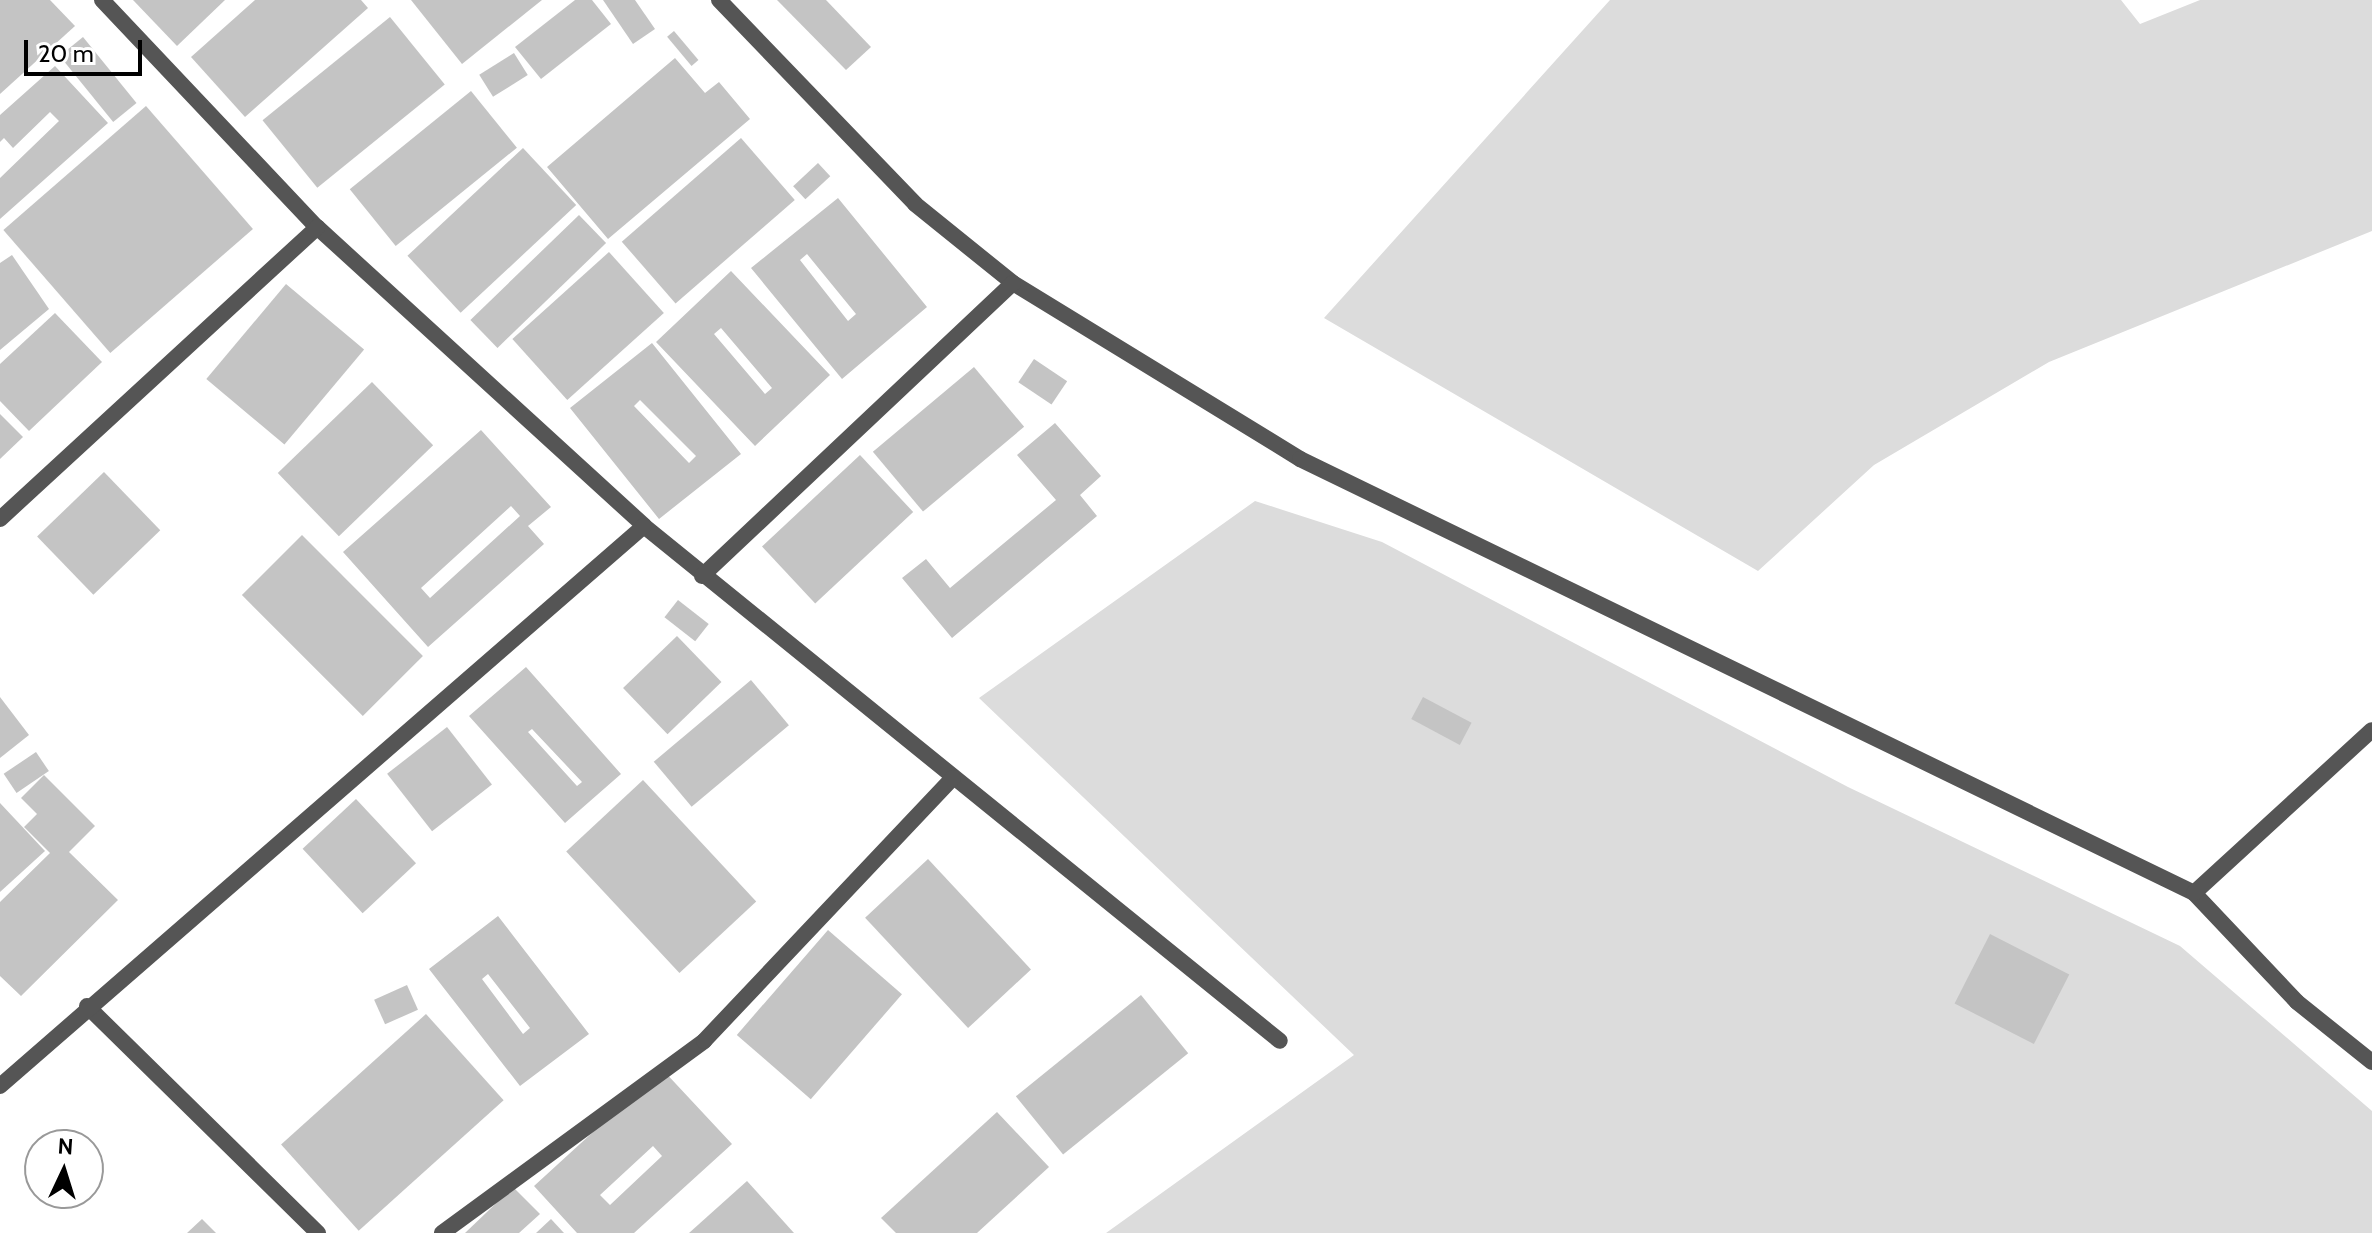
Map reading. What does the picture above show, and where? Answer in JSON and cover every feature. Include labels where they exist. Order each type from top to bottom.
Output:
[{"type":"street","points":[[102,0],[317,227],[644,526],[1280,1041]]},
{"type":"street","points":[[719,0],[915,204],[1013,283],[1300,459],[2194,893],[2297,1002],[2372,1062]]},
{"type":"street","points":[[0,519],[317,227]]},
{"type":"street","points":[[702,576],[1013,283]]},
{"type":"street","points":[[0,1086],[87,1006],[644,526]]},
{"type":"street","points":[[2194,893],[2372,730]]},
{"type":"street","points":[[442,1233],[704,1041],[953,778]]},
{"type":"street","points":[[87,1006],[318,1233]]},
{"type":"shaded area","points":[[1610,0],[2121,0],[2140,24],[2200,0],[2372,0],[2372,231],[2049,362],[1874,465],[1758,571],[1324,318]]},
{"type":"shaded area","points":[[1255,501],[1382,542],[1848,787],[2180,946],[2372,1111],[2372,1233],[1106,1233],[1354,1055],[979,698]]},
{"type":"building","points":[[0,0],[50,0],[75,26],[0,94]]},
{"type":"building","points":[[133,0],[225,0],[177,46]]},
{"type":"building","points":[[255,0],[361,0],[368,8],[245,117],[191,57]]},
{"type":"building","points":[[411,0],[542,0],[462,64]]},
{"type":"building","points":[[575,0],[592,0],[611,24],[541,79],[515,47]]},
{"type":"building","points":[[603,0],[635,0],[655,29],[633,44]]},
{"type":"building","points":[[777,0],[826,0],[871,47],[846,70]]},
{"type":"building","points":[[390,17],[445,85],[317,188],[263,120]]},
{"type":"building","points":[[674,31],[698,60],[692,66],[667,37]]},
{"type":"building","points":[[83,37],[136,103],[113,122],[60,56]]},
{"type":"building","points":[[514,53],[528,75],[493,97],[479,75]]},
{"type":"building","points":[[675,58],[705,93],[719,82],[750,119],[608,239],[547,167]]},
{"type":"building","points":[[55,66],[108,123],[0,219],[0,178],[59,121],[50,112],[13,148],[4,138],[0,142],[0,115]]},
{"type":"building","points":[[471,91],[517,148],[396,246],[350,189]]},
{"type":"building","points":[[146,106],[253,229],[110,353],[3,230]]},
{"type":"building","points":[[741,138],[795,200],[676,304],[622,242]]},
{"type":"building","points":[[523,148],[576,205],[461,313],[407,256]]},
{"type":"building","points":[[818,163],[830,176],[805,199],[793,186]]},
{"type":"building","points":[[838,198],[927,307],[842,379],[751,268]],"holes":[[[807,254],[856,314],[848,321],[800,260]]]},
{"type":"building","points":[[579,215],[606,243],[497,348],[470,320]]},
{"type":"building","points":[[609,252],[664,313],[567,400],[512,339]]},
{"type":"building","points":[[12,255],[49,309],[0,350],[0,263]]},
{"type":"building","points":[[731,271],[830,375],[755,446],[656,342]],"holes":[[[721,328],[772,388],[765,394],[714,334]]]},
{"type":"building","points":[[286,284],[364,350],[284,445],[206,379]]},
{"type":"building","points":[[55,313],[102,362],[29,431],[0,401],[0,364]]},
{"type":"building","points":[[652,343],[741,454],[659,519],[570,408]],"holes":[[[640,400],[696,456],[689,463],[634,406]]]},
{"type":"building","points":[[1034,359],[1067,381],[1052,405],[1018,382]]},
{"type":"building","points":[[974,367],[1024,427],[923,512],[873,452]]},
{"type":"building","points":[[372,382],[433,445],[339,536],[278,473]]},
{"type":"building","points":[[0,414],[23,437],[0,459]]},
{"type":"building","points":[[1055,423],[1101,476],[1080,495],[1097,516],[952,638],[902,578],[926,559],[950,588],[1056,500],[1017,455]]},
{"type":"building","points":[[481,430],[551,507],[528,526],[544,544],[428,647],[343,552]],"holes":[[[511,506],[520,516],[430,598],[421,588]]]},
{"type":"building","points":[[860,455],[913,512],[815,603],[762,546]]},
{"type":"building","points":[[104,472],[160,530],[93,595],[37,537]]},
{"type":"building","points":[[302,535],[423,656],[363,716],[242,595]]},
{"type":"building","points":[[678,600],[709,624],[695,641],[664,617]]},
{"type":"building","points":[[677,636],[721,682],[668,734],[623,688]]},
{"type":"building","points":[[526,667],[621,774],[565,823],[469,716]],"holes":[[[532,729],[582,782],[577,786],[528,732]]]},
{"type":"building","points":[[751,680],[789,725],[692,807],[654,762]]},
{"type":"building","points":[[0,697],[29,735],[0,758]]},
{"type":"building","points":[[1423,697],[1472,723],[1460,745],[1411,719]]},
{"type":"building","points":[[447,727],[492,785],[432,831],[387,774]]},
{"type":"building","points":[[36,752],[49,771],[17,793],[4,774]]},
{"type":"building","points":[[44,775],[95,826],[69,852],[118,900],[21,996],[0,976],[0,902],[50,853],[24,827],[37,814],[21,798]]},
{"type":"building","points":[[643,780],[756,901],[679,973],[566,852]]},
{"type":"building","points":[[356,799],[416,863],[363,913],[303,849]]},
{"type":"building","points":[[0,803],[45,851],[0,892]]},
{"type":"building","points":[[928,859],[1031,969],[968,1028],[865,918]]},
{"type":"building","points":[[498,916],[589,1034],[520,1086],[429,969]],"holes":[[[488,974],[530,1028],[523,1034],[482,979]]]},
{"type":"building","points":[[828,930],[902,994],[811,1099],[737,1035]]},
{"type":"building","points":[[1990,934],[2069,974],[2034,1044],[1955,1003]]},
{"type":"building","points":[[407,985],[418,1010],[385,1024],[374,1000]]},
{"type":"building","points":[[1141,995],[1188,1053],[1063,1155],[1016,1096]]},
{"type":"building","points":[[426,1014],[504,1100],[359,1231],[281,1144]]},
{"type":"building","points":[[662,1069],[732,1144],[634,1233],[577,1233],[534,1186]],"holes":[[[653,1146],[662,1156],[610,1205],[600,1195]]]},
{"type":"building","points":[[997,1112],[1049,1167],[977,1233],[896,1233],[881,1218]]},
{"type":"building","points":[[747,1181],[794,1233],[689,1233]]},
{"type":"building","points":[[513,1187],[540,1214],[519,1233],[465,1233]]},
{"type":"building","points":[[202,1219],[216,1233],[187,1233]]},
{"type":"building","points":[[551,1219],[564,1233],[536,1233]]}]
